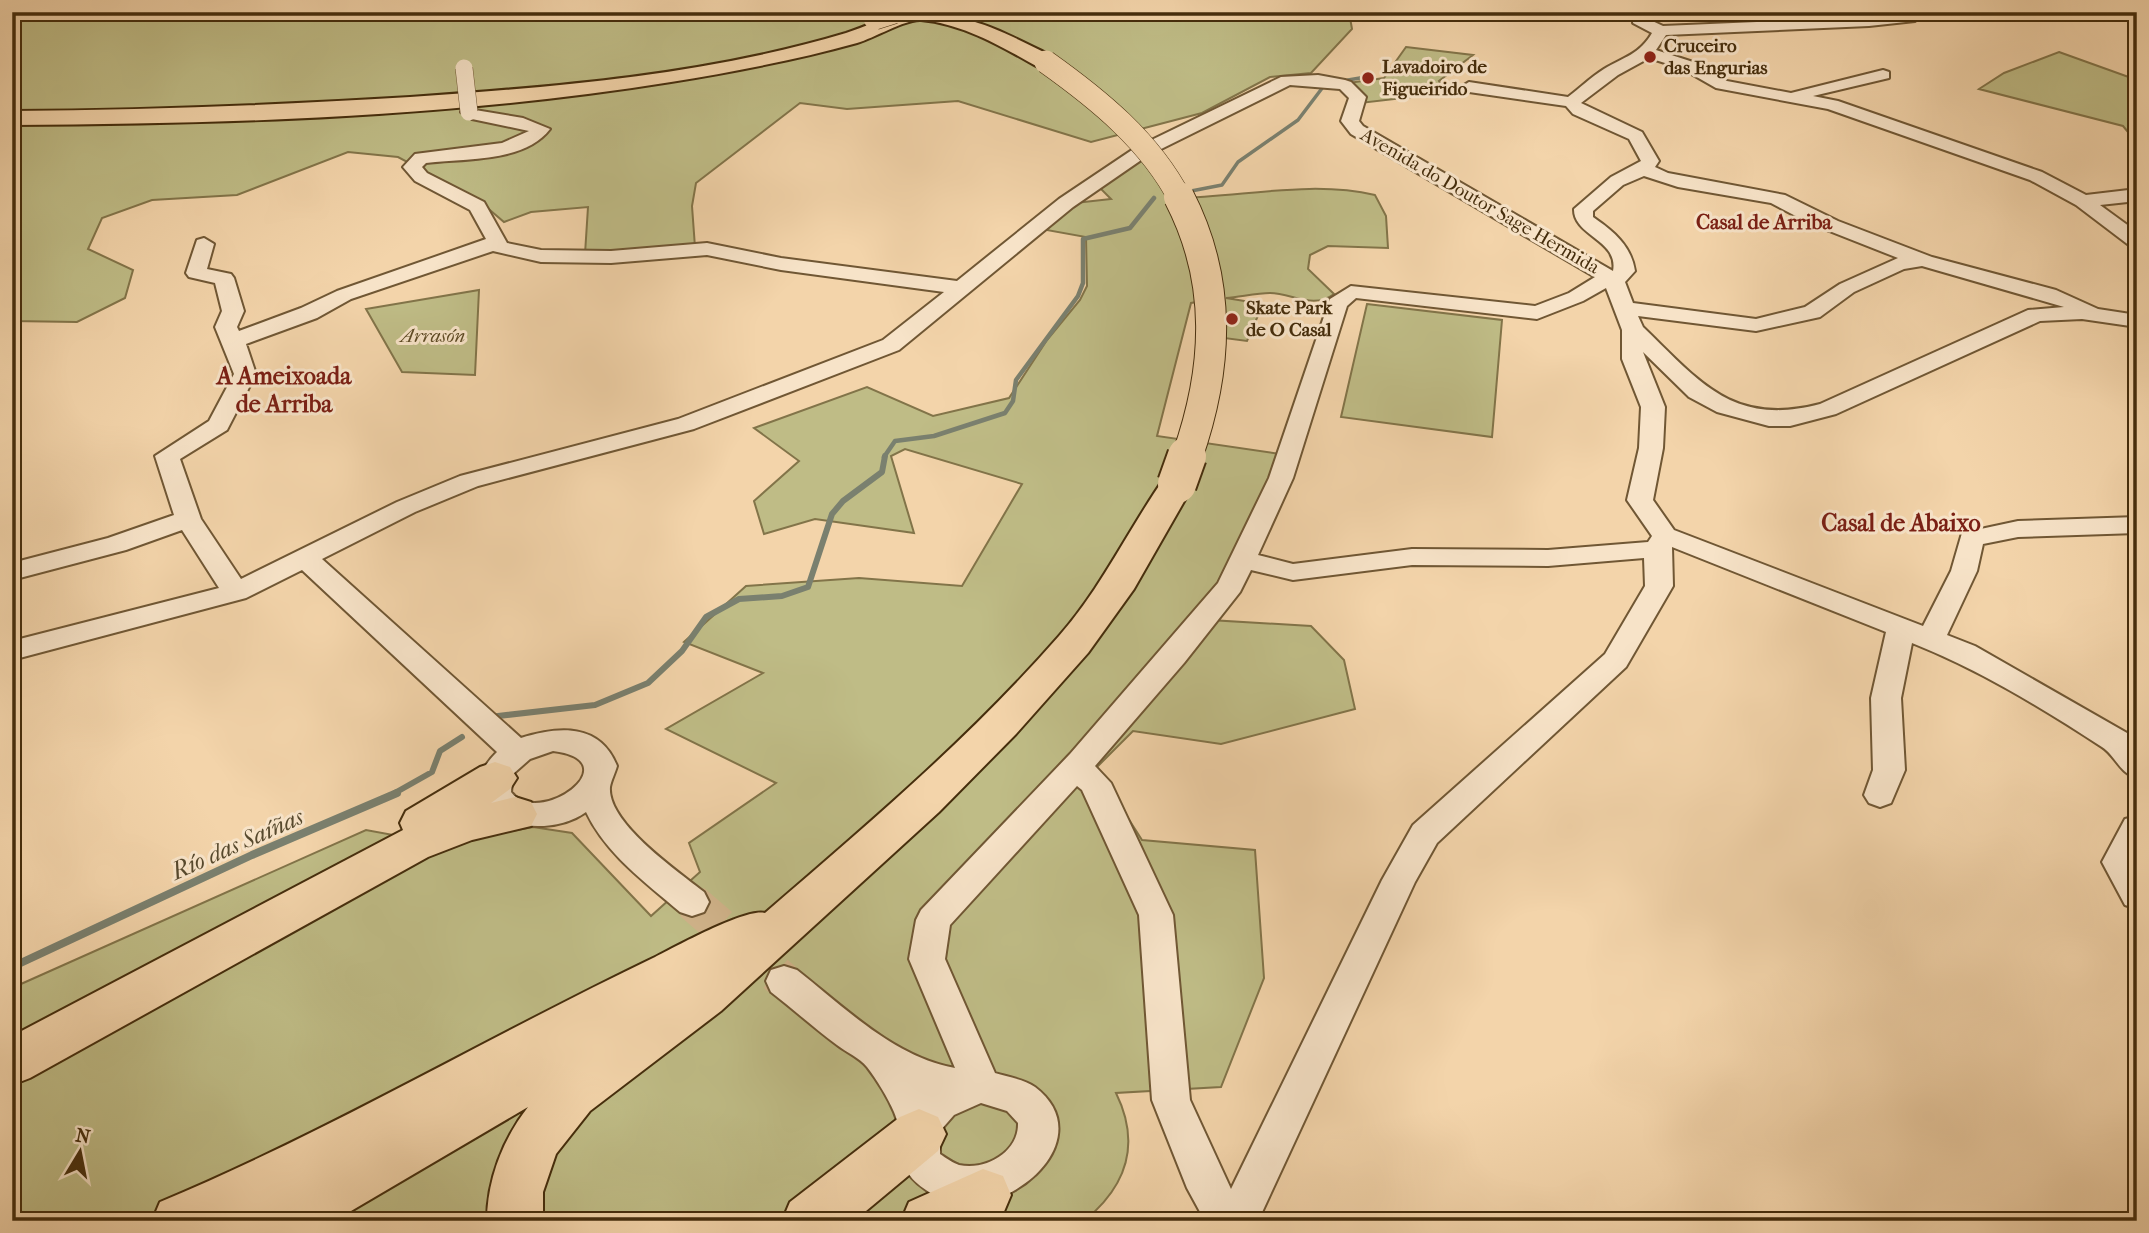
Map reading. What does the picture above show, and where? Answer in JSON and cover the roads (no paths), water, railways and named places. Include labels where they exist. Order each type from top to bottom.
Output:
[{"type":"highway","points":[[12,118],[230,115],[481,99],[673,75],[768,58],[849,38],[904,14]]},
{"type":"highway","points":[[366,106],[471,103],[720,56],[904,14],[951,17],[996,34],[1046,62],[1109,107],[1153,153],[1189,212],[1209,278],[1212,355],[1206,394],[1177,484],[1121,580],[1074,644],[1002,724],[933,792],[703,996],[571,1094],[534,1141],[514,1192],[515,1221]]},
{"type":"highway","points":[[471,103],[770,36]]},
{"type":"highway","points":[[12,1042],[453,807],[520,789]]},
{"type":"highway","points":[[12,1062],[412,845],[464,825],[520,789]]},
{"type":"highway","points":[[281,1221],[603,1037],[854,862]]},
{"type":"highway","points":[[180,1221],[246,1194],[383,1125],[626,994],[764,927]]},
{"type":"highway","points":[[810,1221],[919,1132]]},
{"type":"highway","points":[[929,1221],[983,1195]]},
{"type":"street","points":[[1641,12],[1638,20],[1661,31],[1869,22],[1910,18],[1916,12]]},
{"type":"street","points":[[1852,12],[1869,22]]},
{"type":"street","points":[[1571,102],[1592,89],[1601,78],[1650,53],[1661,31]]},
{"type":"street","points":[[1650,53],[1687,65],[1722,85],[1832,105],[2036,176],[2083,201],[2137,242]]},
{"type":"street","points":[[464,68],[471,103],[481,117],[525,122],[541,129],[534,139],[514,146],[421,158],[412,167],[421,177],[477,206],[500,247],[541,256],[611,257],[707,249],[780,264],[962,288]]},
{"type":"street","points":[[1788,97],[1883,75]]},
{"type":"street","name":"Avenida do Doutor Sage Hermida","points":[[962,288],[1066,203],[1141,152],[1267,88],[1287,80],[1318,80],[1345,85],[1357,97],[1350,121],[1357,130],[1620,298],[1697,392],[1744,413],[1790,419],[1828,409],[2036,315],[2097,315],[2137,321]]},
{"type":"street","points":[[1237,1221],[1399,880],[1424,834],[1616,660],[1659,586],[1661,542],[1640,500],[1651,464],[1652,399],[1629,355],[1620,298],[1625,271],[1624,259],[1608,236],[1583,219],[1583,209],[1617,181],[1644,169],[1650,161],[1636,136],[1579,110],[1571,102],[1469,87]]},
{"type":"street","points":[[1644,169],[1666,181],[1687,186],[1725,188],[1779,199],[1800,211],[1924,261],[2056,295],[2097,315]]},
{"type":"street","points":[[2083,201],[2137,195]]},
{"type":"street","points":[[234,341],[309,313],[344,295],[497,242]]},
{"type":"street","points":[[204,244],[196,273],[225,278],[233,312],[226,327],[234,341],[245,374],[219,425],[167,456],[188,519],[236,592]]},
{"type":"street","points":[[975,1087],[927,959],[933,920],[1076,767],[1174,656],[1230,586],[1281,478],[1337,303],[1351,292],[1371,293],[1537,313],[1576,297],[1620,298],[1756,325],[1812,312],[1847,288],[1899,264],[1924,261]]},
{"type":"street","points":[[12,651],[236,592],[407,507],[469,481],[685,424],[891,345],[962,288]]},
{"type":"street","points":[[12,572],[117,544],[188,519]]},
{"type":"street","points":[[1930,640],[1964,571],[1971,539],[2018,529],[2137,525]]},
{"type":"street","points":[[1242,559],[1293,572],[1412,557],[1548,558],[1661,542],[1694,545],[1965,653],[2116,741],[2137,767]]},
{"type":"street","points":[[304,557],[495,735],[520,789],[573,818],[622,840]]},
{"type":"street","points":[[1880,795],[1889,770],[1886,698],[1901,629]]},
{"type":"street","points":[[553,740],[586,744],[597,752],[602,763],[602,776],[595,788],[576,804],[520,789],[553,740]]},
{"type":"street","points":[[1076,767],[1095,783],[1156,915],[1171,1100],[1207,1188],[1228,1221]]},
{"type":"street","points":[[595,788],[595,799],[604,818],[622,840],[692,902]]},
{"type":"street","points":[[2137,828],[2119,862],[2137,896]]},
{"type":"street","points":[[784,981],[878,1054],[936,1082],[1000,1089],[1018,1097],[1031,1110],[1038,1127],[1039,1145],[1033,1163],[1021,1179],[1004,1190],[983,1195],[964,1194],[947,1188],[933,1178],[923,1163],[919,1132],[910,1103],[878,1054]]},
{"type":"street","points":[[919,1132],[939,1102],[975,1087]]},
{"type":"waterway","name":"Río das Saíñas","points":[[1348,80],[1360,78]]},
{"type":"waterway","name":"Río das Saíñas","points":[[1186,192],[1222,185],[1238,162],[1298,120],[1323,87]]},
{"type":"waterway","name":"Río das Saíñas","points":[[884,457],[895,441],[934,436],[1005,413],[1013,401],[1016,380],[1078,296],[1083,283],[1083,239],[1130,228],[1154,198]]},
{"type":"waterway","name":"Río das Saíñas","points":[[498,716],[595,705],[648,683],[682,651],[706,617],[739,599],[782,596],[808,587],[832,514],[843,501],[882,472],[885,456]]},
{"type":"waterway","name":"Río das Saíñas","points":[[393,794],[432,772],[440,751],[462,737]]},
{"type":"waterway","name":"Río das Saíñas","points":[[12,967],[252,855],[397,793]]},
{"type":"tunnel","points":[[692,902],[784,981]]},
{"type":"place","name":"Cruceiro das Engurias","points":[[1650,57]]},
{"type":"place","name":"Lavadoiro de Figueirido","points":[[1368,78]]},
{"type":"place","name":"Skate Park de O Casal","points":[[1232,319]]},
{"type":"district","name":"Casal de Arriba","points":[[1764,222]]},
{"type":"district","name":"A Ameixoada de Arriba","points":[[284,390]]},
{"type":"district","name":"Casal de Abaixo","points":[[1901,523]]},
{"type":"park label","name":"Arrasón","points":[[433,336]]}]
